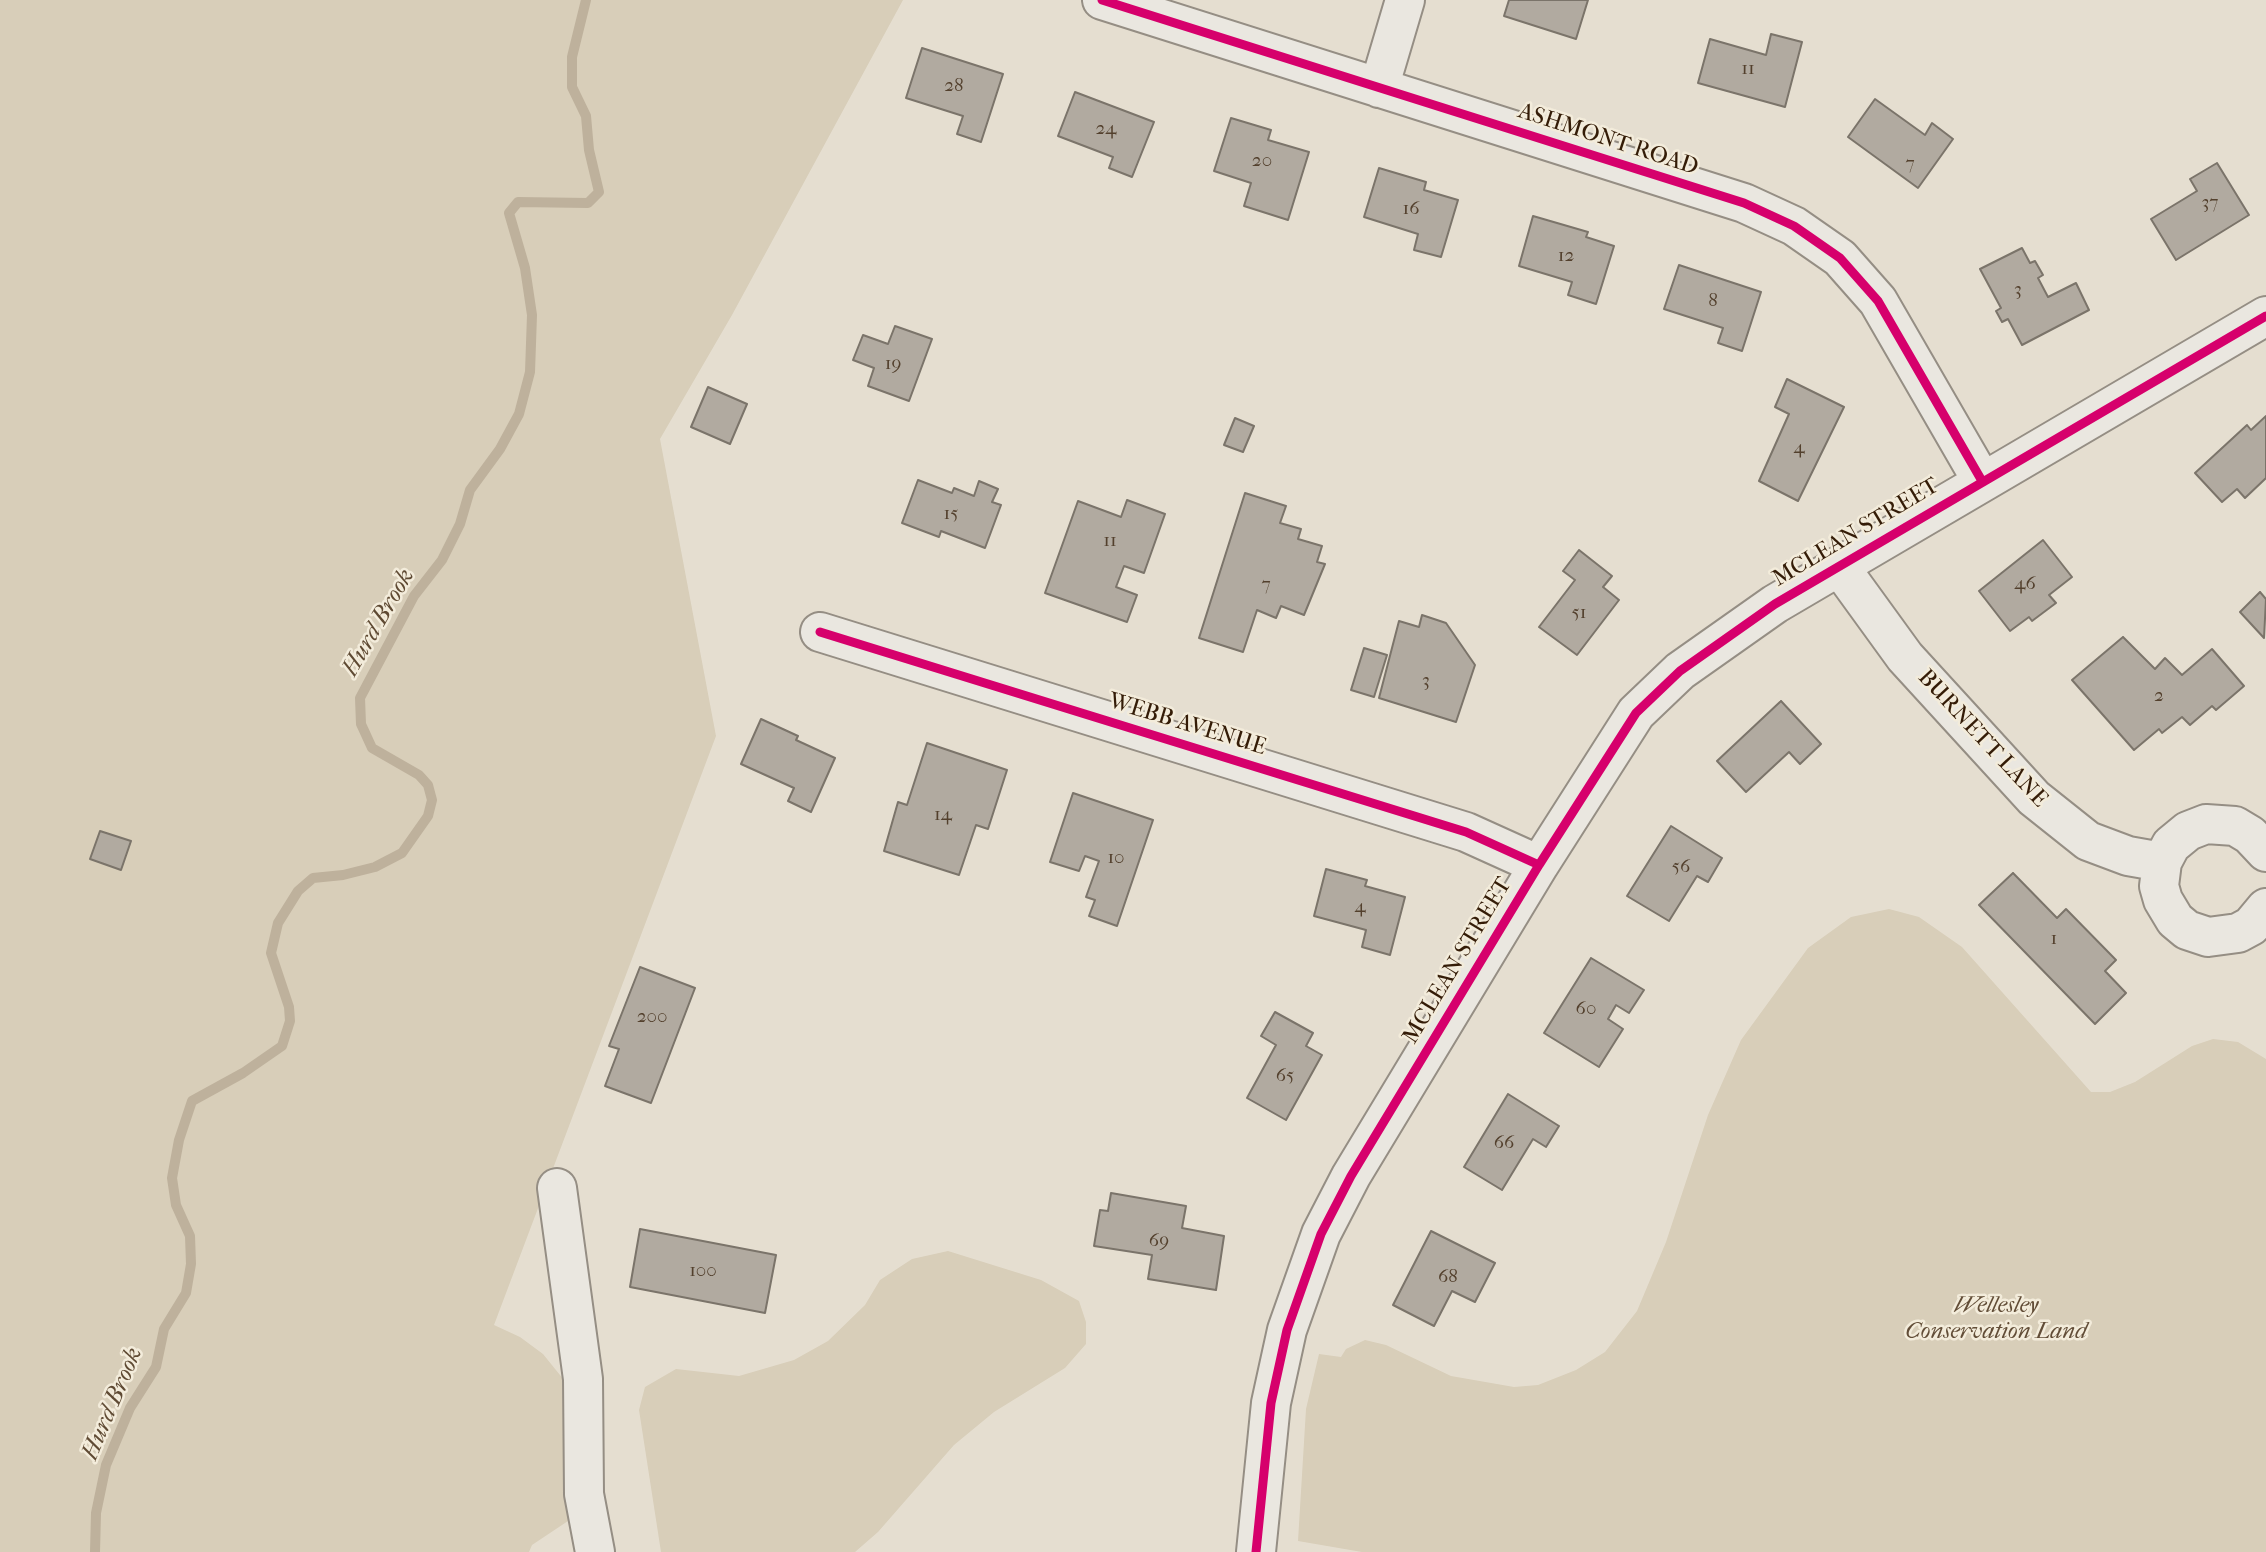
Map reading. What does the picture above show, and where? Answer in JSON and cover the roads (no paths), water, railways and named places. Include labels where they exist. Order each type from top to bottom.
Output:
[{"type":"street","name":"ASHMONT ROAD","points":[[1102,0],[1744,204],[1817,241],[1840,258],[1878,301],[1982,481]]},
{"type":"street","points":[[1379,88],[1405,0]]},
{"type":"street","name":"MCLEAN STREET","points":[[1256,1552],[1270,1403],[1287,1330],[1321,1234],[1351,1176],[1539,865],[1618,738],[1656,691],[1716,643],[1839,566],[2266,317]]},
{"type":"street","name":"BURNETT LANE","points":[[1839,566],[1905,657],[2034,798],[2088,841],[2129,856],[2162,862]]},
{"type":"street","name":"WEBB AVENUE","points":[[820,632],[1466,832],[1539,865]]},
{"type":"street","points":[[2266,852],[2250,835],[2235,826],[2206,824],[2188,831],[2171,845],[2162,862],[2160,886],[2163,900],[2175,920],[2187,930],[2208,937],[2238,933],[2251,926],[2266,908]]},
{"type":"street","points":[[557,1188],[583,1380],[584,1494],[594,1552]]},
{"type":"waterway","name":"Hurd Brook","points":[[95,1552],[96,1513],[106,1465],[130,1408],[156,1367],[164,1329],[186,1293],[191,1264],[190,1236],[176,1205],[172,1178],[179,1140],[192,1101],[243,1073],[282,1046],[290,1021],[289,1007],[271,953],[278,923],[298,891],[313,878],[343,875],[375,867],[402,853],[428,816],[432,800],[428,785],[419,775],[372,748],[361,724],[360,698],[414,596],[442,560],[460,524],[470,490],[500,449],[519,414],[530,372],[532,315],[525,268],[509,213],[518,202],[588,203],[599,192],[589,150],[586,116],[572,87],[572,57],[586,0]]},
{"type":"park label","name":"Wellesley Conservation Land","points":[[1996,1319]]}]
